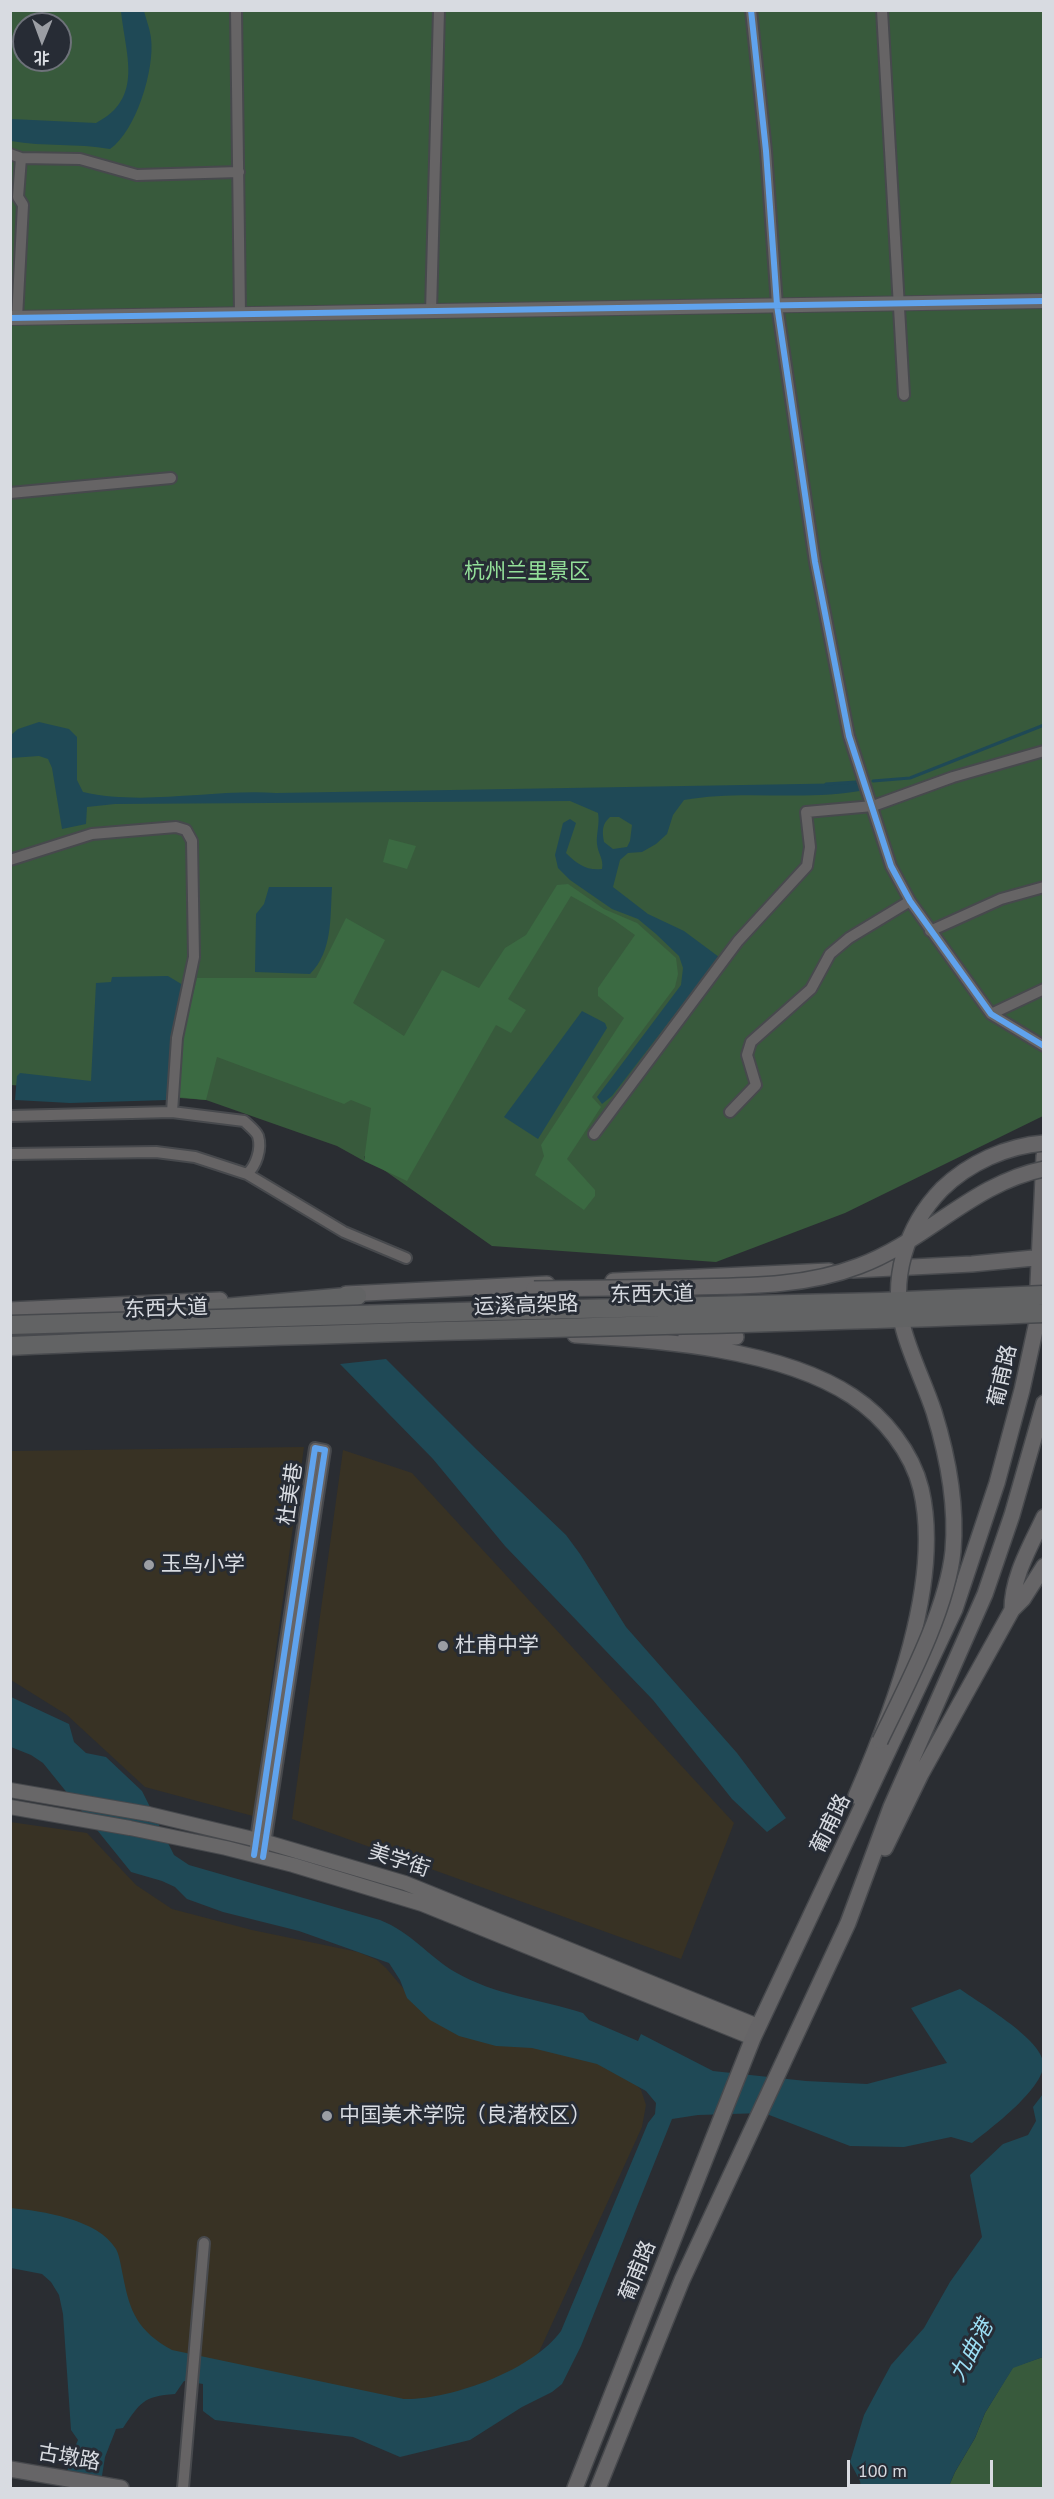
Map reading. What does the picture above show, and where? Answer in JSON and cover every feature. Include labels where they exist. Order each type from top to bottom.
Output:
[{"type":"highway","points":[[56,1323],[357,1296]]},
{"type":"highway","name":"运溪高架路","points":[[10,1325],[880,1302],[1042,1304]]},
{"type":"highway","name":"运溪高架路","points":[[10,1346],[532,1328],[872,1320],[1042,1304]]},
{"type":"highway","points":[[58,1344],[362,1338]]},
{"type":"main road","points":[[782,1973],[880,1741],[911,1677],[943,1594],[952,1551],[952,1487],[948,1467],[933,1411],[904,1331],[900,1312],[900,1274],[904,1252],[919,1217],[960,1173],[978,1162],[1000,1154],[1044,1143]]},
{"type":"main road","name":"葡甫路","points":[[575,2488],[756,2032],[955,1609],[997,1483],[1042,1304],[1044,1156]]},
{"type":"main road","points":[[357,1296],[432,1291],[743,1286],[808,1280],[862,1266],[934,1225],[993,1186],[1044,1169]]},
{"type":"main road","points":[[10,1310],[972,1264],[1041,1257]]},
{"type":"main road","name":"东西大道","points":[[10,1338],[361,1323],[904,1310],[1042,1304]]},
{"type":"main road","points":[[575,1335],[701,1346],[789,1367],[824,1380],[852,1396],[875,1414],[891,1432],[902,1447],[920,1486],[925,1509],[927,1543],[914,1634],[880,1741]]},
{"type":"main road","points":[[362,1338],[575,1335],[736,1337]]},
{"type":"main road","points":[[848,1923],[891,1807],[985,1594],[1012,1515],[1044,1403]]},
{"type":"main road","points":[[1012,1610],[1012,1594],[1019,1572],[1044,1517]]},
{"type":"main road","points":[[598,2488],[682,2280],[848,1923],[921,1774],[1012,1610],[1023,1599],[1044,1566]]},
{"type":"main road","name":"古墩路","points":[[10,2469],[121,2488]]},
{"type":"street","points":[[236,10],[240,315]]},
{"type":"street","points":[[431,312],[439,10]]},
{"type":"street","points":[[751,10],[766,151],[777,305],[824,607],[849,736],[891,866],[910,901],[991,1014],[1044,1046]]},
{"type":"street","points":[[882,10],[904,395]]},
{"type":"street","points":[[239,172],[137,174],[80,159],[16,156],[14,196],[23,205],[14,318],[1044,301]]},
{"type":"street","points":[[10,493],[171,478]]},
{"type":"street","points":[[594,1134],[738,941],[807,866],[810,846],[807,812],[873,806],[953,777],[1044,751]]},
{"type":"street","points":[[10,860],[92,834],[176,827],[186,830],[192,841],[194,957],[177,1038],[172,1112]]},
{"type":"street","points":[[930,931],[1001,900],[1044,887]]},
{"type":"street","points":[[730,1112],[756,1085],[747,1055],[751,1042],[811,989],[830,954],[849,938],[910,901]]},
{"type":"street","points":[[991,1014],[1044,989]]},
{"type":"street","points":[[10,1116],[172,1112],[244,1121],[258,1136],[254,1168],[247,1174]]},
{"type":"street","points":[[10,1154],[156,1152],[195,1157],[247,1174],[344,1232],[406,1258]]},
{"type":"street","name":"杜美巷","points":[[259,1856],[261,1841],[315,1448],[325,1450],[261,1841]]},
{"type":"street","name":"美学街","points":[[10,1790],[148,1814],[261,1841],[405,1883],[756,2032]]},
{"type":"street","name":"美学街","points":[[10,1807],[130,1828],[259,1856],[422,1904],[756,2032]]},
{"type":"street","points":[[183,2488],[204,2243]]},
{"type":"shaded area","name":"玉鸟小学","points":[[304,1447],[253,1816],[145,1787],[67,1715],[11,1680],[11,1451]]},
{"type":"shaded area","name":"杜甫中学","points":[[343,1450],[412,1473],[734,1823],[681,1959],[292,1819]]},
{"type":"shaded area","name":"中国美术学院（良渚校区）","points":[[10,1822],[87,1833],[136,1885],[172,1909],[252,1930],[358,1952],[377,1960],[414,2001],[581,2055],[632,2080],[641,2090],[646,2105],[642,2127],[534,2363],[449,2401],[349,2402],[131,2346],[11,2213]]},
{"type":"green space","name":"杭州兰里景区","points":[[10,11],[1043,11],[1043,1116],[845,1213],[716,1262],[492,1246],[364,1156],[364,1161],[337,1146],[206,1100],[11,1085]]},
{"type":"green space","points":[[389,839],[416,846],[407,869],[383,862]]},
{"type":"green space","points":[[568,884],[604,909],[637,923],[676,958],[678,974],[675,987],[592,1097],[601,1107],[567,1159],[595,1190],[595,1196],[584,1210],[535,1175],[544,1156],[541,1145],[624,1018],[598,996],[598,988],[635,935],[614,920],[571,896],[508,999],[526,1010],[511,1033],[496,1025],[407,1181],[364,1161],[371,1108],[351,1100],[344,1104],[217,1057],[206,1100],[177,1097],[182,1059],[178,1055],[197,978],[316,978],[346,918],[385,940],[353,1003],[404,1036],[442,970],[479,988],[505,948],[526,935],[557,885]]},
{"type":"green space","points":[[1043,2357],[1043,2488],[948,2488],[975,2438],[985,2413],[1013,2367]]},
{"type":"water","points":[[121,11],[144,11],[151,51],[147,82],[142,98],[128,128],[119,140],[110,149],[11,141],[11,119],[96,123],[111,113],[121,101],[128,73]]},
{"type":"water","points":[[39,722],[69,729],[77,737],[77,780],[83,792],[130,798],[252,792],[860,783],[865,790],[820,795],[729,795],[684,800],[673,815],[667,834],[642,852],[628,853],[620,860],[613,887],[648,914],[684,931],[719,957],[612,1096],[602,1104],[597,1097],[681,985],[683,968],[679,956],[638,919],[612,909],[570,880],[558,868],[555,855],[563,823],[570,819],[576,823],[566,853],[582,866],[602,869],[597,844],[598,813],[570,801],[115,804],[87,807],[86,824],[62,829],[52,768],[48,759],[39,756],[11,758],[11,735],[18,729]],"holes":[[[610,817],[619,817],[632,825],[630,841],[627,847],[613,849],[604,842],[603,828]]]},
{"type":"water","points":[[269,887],[332,887],[327,944],[323,955],[310,974],[255,972],[256,914],[264,904]]},
{"type":"water","points":[[168,976],[183,985],[171,1039],[167,1100],[70,1103],[15,1100],[17,1076],[20,1073],[91,1081],[96,983],[111,982],[112,977]]},
{"type":"water","points":[[582,1011],[605,1023],[607,1028],[538,1139],[504,1117]]},
{"type":"water","points":[[386,1359],[566,1535],[626,1627],[737,1753],[786,1818],[767,1832],[732,1799],[653,1700],[505,1546],[433,1459],[340,1364]]},
{"type":"water","points":[[11,1697],[69,1724],[74,1742],[86,1753],[106,1757],[142,1791],[174,1855],[189,1865],[380,1920],[401,1931],[445,1966],[470,1980],[501,1991],[583,2013],[589,2020],[638,2041],[641,2034],[713,2071],[806,2081],[867,2084],[947,2063],[911,2008],[960,1989],[1008,2022],[1031,2042],[1043,2061],[1042,2071],[1028,2094],[972,2143],[951,2137],[904,2147],[850,2146],[764,2113],[698,2115],[672,2119],[581,2346],[562,2384],[470,2440],[400,2457],[353,2437],[215,2420],[203,2411],[203,2384],[184,2381],[175,2394],[143,2402],[123,2428],[116,2429],[105,2457],[100,2488],[64,2488],[70,2458],[78,2440],[71,2430],[63,2314],[59,2295],[51,2282],[42,2274],[11,2268],[11,2208],[68,2218],[96,2230],[108,2239],[116,2249],[129,2300],[137,2320],[151,2336],[172,2350],[404,2399],[423,2398],[467,2388],[511,2370],[548,2345],[561,2331],[648,2123],[655,2114],[656,2103],[646,2091],[597,2064],[532,2048],[496,2046],[459,2036],[430,2020],[407,1998],[400,1980],[389,1963],[299,1931],[223,1912],[187,1899],[175,1887],[162,1881],[131,1872],[43,1763],[11,1747]]},
{"type":"water","name":"九曲港","points":[[1043,2094],[1043,2357],[1013,2368],[985,2413],[975,2438],[948,2488],[861,2488],[860,2481],[850,2462],[864,2415],[891,2365],[924,2328],[950,2282],[982,2237],[970,2175],[1003,2144],[1028,2135],[1036,2121],[1033,2107]]},
{"type":"waterway","points":[[873,781],[910,778],[1044,725]]},
{"type":"waterway","points":[[826,784],[856,782]]},
{"type":"cycle path","points":[[751,10],[766,151],[777,305],[815,562],[849,736],[891,866],[910,901],[991,1014],[1044,1046]]},
{"type":"cycle path","points":[[10,318],[1044,301]]},
{"type":"cycle path","points":[[254,1855],[315,1448],[325,1450],[263,1857]]},
{"type":"place","name":"玉鸟小学","points":[[149,1565]]},
{"type":"place","name":"杜甫中学","points":[[443,1646]]},
{"type":"place","name":"中国美术学院（良渚校区）","points":[[327,2116]]}]
